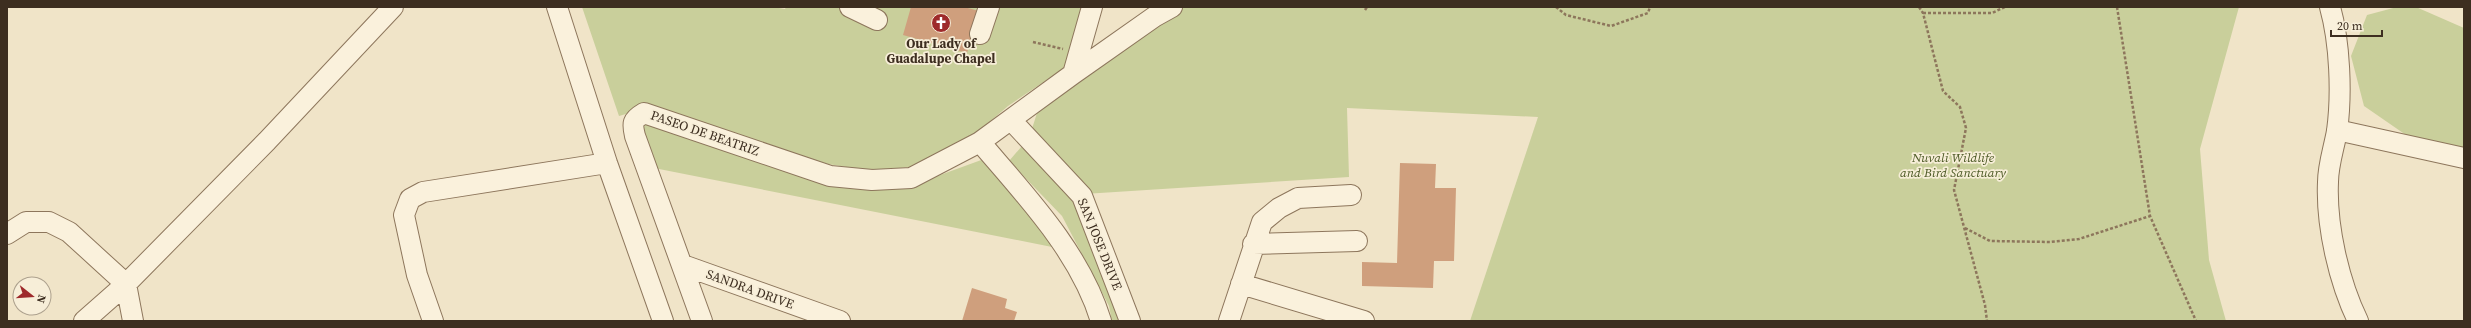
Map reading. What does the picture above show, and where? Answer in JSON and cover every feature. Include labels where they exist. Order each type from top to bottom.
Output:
[{"type":"street","points":[[84,321],[126,284],[267,141],[393,7]]},
{"type":"street","points":[[557,7],[607,163],[663,321]]},
{"type":"street","points":[[850,7],[877,20]]},
{"type":"street","points":[[980,34],[989,7]]},
{"type":"street","points":[[1073,74],[1081,52],[1092,7]]},
{"type":"street","points":[[980,142],[1073,74],[1147,12],[1172,7]]},
{"type":"street","points":[[2330,7],[2334,22],[2339,91],[2337,130],[2328,182],[2329,215],[2342,283],[2358,321]]},
{"type":"street","name":"PASEO DE BEATRIZ","points":[[702,321],[632,125],[635,118],[644,113],[830,176],[872,180],[911,178],[980,142]]},
{"type":"street","name":"SAN JOSE DRIVE","points":[[1011,120],[1082,196],[1130,321]]},
{"type":"street","points":[[2337,130],[2464,158]]},
{"type":"street","name":"SAN JOSE DRIVE","points":[[980,142],[1026,195],[1066,249],[1095,300],[1101,321]]},
{"type":"street","points":[[433,321],[417,276],[404,215],[410,200],[423,192],[607,163]]},
{"type":"street","points":[[1229,321],[1253,244],[1262,222],[1279,208],[1298,198],[1351,195]]},
{"type":"street","points":[[7,234],[26,222],[49,222],[69,232],[126,284],[133,321]]},
{"type":"street","points":[[1253,244],[1356,241]]},
{"type":"street","name":"SANDRA DRIVE","points":[[683,265],[840,321]]},
{"type":"street","points":[[1241,284],[1364,321]]},
{"type":"path","points":[[1556,7],[1566,14],[1611,26],[1648,13],[1650,7]]},
{"type":"path","points":[[1918,7],[1922,13],[1943,91],[1960,107],[1966,128],[1954,190],[1965,228],[1987,321]]},
{"type":"path","points":[[1922,13],[1992,13],[2005,7]]},
{"type":"path","points":[[2117,7],[2150,216],[2196,321]]},
{"type":"path","points":[[1033,42],[1081,52]]},
{"type":"path","points":[[1965,228],[1990,241],[2050,242],[2079,239],[2150,216]]},
{"type":"green space","points":[[582,7],[773,7],[785,9],[786,7],[1081,7],[1066,67],[1008,106],[978,132],[910,167],[871,171],[828,164],[709,127],[643,109],[619,116]]},
{"type":"green space","name":"Nuvali Wildlife and Bird Sanctuary","points":[[1183,7],[2239,7],[2200,149],[2209,260],[2226,321],[1470,321],[1538,117],[1347,108],[1349,177],[1084,194],[1030,135],[1037,113]]},
{"type":"green space","points":[[2397,7],[2416,7],[2464,28],[2464,151],[2406,135],[2364,106],[2351,56],[2367,15]]},
{"type":"green space","points":[[649,119],[824,181],[910,186],[984,159],[1018,195],[1052,247],[654,168],[642,123]]},
{"type":"green space","points":[[1022,146],[1075,202],[1125,321],[1112,321],[1109,306],[1062,216],[1009,161]]},
{"type":"building","name":"Our Lady of Guadalupe Chapel","points":[[911,7],[964,7],[979,11],[967,53],[903,35]]},
{"type":"building","points":[[1400,163],[1436,164],[1435,188],[1456,188],[1454,261],[1434,261],[1433,288],[1362,286],[1362,262],[1397,263]]},
{"type":"building","points":[[972,288],[1007,299],[1005,308],[1017,312],[1014,321],[962,321]]},
{"type":"place","name":"Our Lady of Guadalupe Chapel","points":[[941,23]]}]
